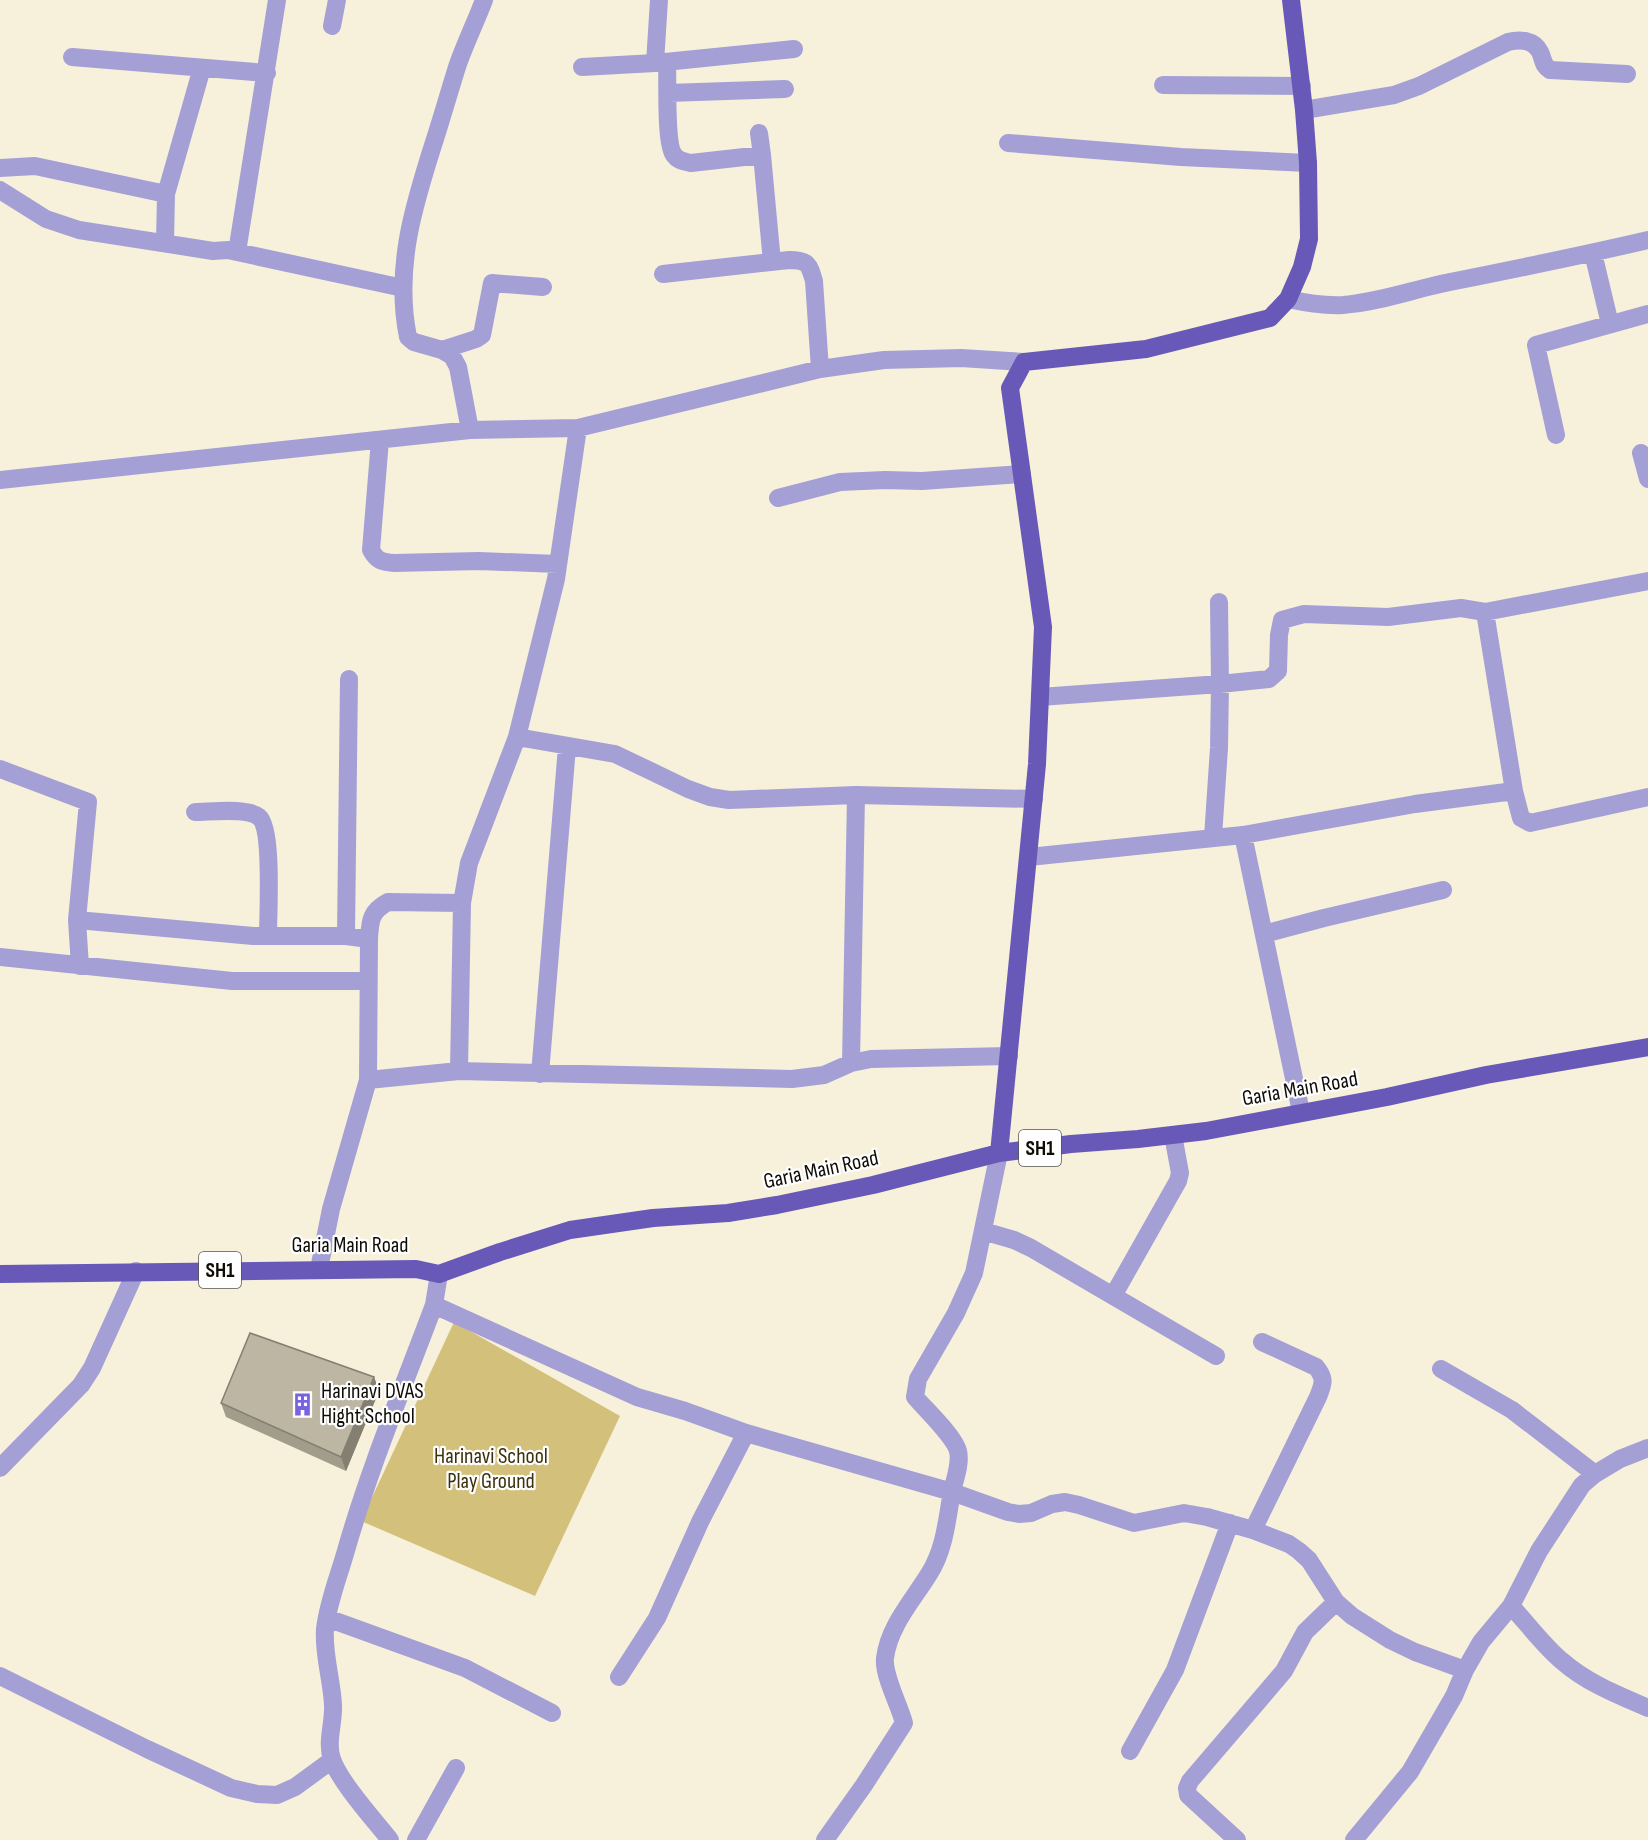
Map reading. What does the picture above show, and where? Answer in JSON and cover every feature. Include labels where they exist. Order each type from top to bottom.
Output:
[{"type":"main road","points":[[999,1153],[1034,799],[1043,627],[1010,388],[1024,362],[1146,349],[1270,318],[1288,299],[1302,267],[1308,239],[1308,163],[1302,86],[1291,0]]},
{"type":"main road","name":"Garia Main Road","points":[[0,1274],[416,1269],[439,1274],[570,1230],[652,1218],[728,1213],[777,1205],[873,1185],[999,1153],[1206,1131],[1387,1097],[1486,1075],[1648,1047]]},
{"type":"street","points":[[237,252],[278,0]]},
{"type":"street","points":[[332,26],[338,0]]},
{"type":"street","points":[[470,430],[458,367],[452,356],[442,350],[414,342],[408,337],[404,288],[407,238],[422,180],[459,62],[484,0]]},
{"type":"street","points":[[659,0],[661,62],[668,93],[669,135],[675,157],[691,163],[762,155]]},
{"type":"street","points":[[1304,110],[1394,95],[1419,86],[1508,42],[1517,40],[1532,44],[1539,50],[1543,63],[1550,70],[1627,74]]},
{"type":"street","points":[[582,67],[794,49]]},
{"type":"street","points":[[72,57],[267,73]]},
{"type":"street","points":[[165,243],[166,194],[202,68]]},
{"type":"street","points":[[1163,85],[1302,86]]},
{"type":"street","points":[[668,93],[785,89]]},
{"type":"street","points":[[759,133],[772,262]]},
{"type":"street","points":[[1008,143],[1181,157],[1308,163]]},
{"type":"street","points":[[0,168],[35,166],[166,194]]},
{"type":"street","points":[[0,190],[46,219],[79,230],[213,251],[228,250],[404,288]]},
{"type":"street","points":[[1288,299],[1319,305],[1368,302],[1648,240]]},
{"type":"street","points":[[1593,253],[1610,324]]},
{"type":"street","points":[[663,274],[772,262],[801,260],[806,262],[814,281],[820,369]]},
{"type":"street","points":[[442,350],[482,335],[492,283],[543,287]]},
{"type":"street","points":[[1556,435],[1536,345],[1648,314]]},
{"type":"street","points":[[0,480],[470,430],[578,428],[820,369],[884,360],[961,358],[1024,362]]},
{"type":"street","points":[[459,1071],[462,903],[469,863],[517,737],[556,579],[578,428]]},
{"type":"street","points":[[380,440],[371,550],[381,562],[479,561],[558,564]]},
{"type":"street","points":[[1641,453],[1648,479]]},
{"type":"street","points":[[778,498],[840,482],[922,481],[1022,474]]},
{"type":"street","points":[[1040,697],[1269,679],[1278,670],[1279,634],[1282,620],[1305,614],[1388,617],[1461,608],[1485,612],[1648,581]]},
{"type":"street","points":[[1213,837],[1219,748],[1218,602]]},
{"type":"street","points":[[1485,612],[1514,791],[1521,818],[1530,823],[1648,797]]},
{"type":"street","points":[[346,936],[349,679]]},
{"type":"street","points":[[517,737],[615,754],[688,789],[710,797],[729,800],[855,795],[1034,799]]},
{"type":"street","points":[[540,1074],[567,747]]},
{"type":"street","points":[[0,769],[88,802],[77,920],[80,966]]},
{"type":"street","points":[[1029,857],[1243,835],[1415,804],[1514,791]]},
{"type":"street","points":[[851,1063],[855,795]]},
{"type":"street","points":[[195,812],[249,813],[258,816],[264,824],[268,843],[268,936]]},
{"type":"street","points":[[1243,835],[1301,1112]]},
{"type":"street","points":[[1264,934],[1443,890]]},
{"type":"street","points":[[319,1269],[331,1209],[368,1080],[369,926],[374,913],[388,902],[462,903]]},
{"type":"street","points":[[77,920],[268,936],[346,936],[369,939]]},
{"type":"street","points":[[0,957],[232,981],[368,981]]},
{"type":"street","points":[[368,1080],[459,1071],[792,1079],[824,1075],[851,1063],[871,1059],[1009,1056]]},
{"type":"street","points":[[1113,1296],[1178,1181],[1180,1173],[1173,1135]]},
{"type":"street","points":[[825,1840],[864,1785],[903,1723],[900,1707],[888,1678],[884,1661],[887,1645],[931,1572],[945,1533],[958,1463],[958,1451],[952,1439],[915,1397],[915,1389],[918,1379],[965,1295],[974,1273],[999,1153]]},
{"type":"street","points":[[983,1231],[1014,1240],[1031,1248],[1216,1356]]},
{"type":"street","points":[[0,1468],[81,1385],[97,1358],[136,1271]]},
{"type":"street","points":[[390,1840],[345,1782],[332,1760],[330,1745],[334,1718],[333,1691],[326,1653],[325,1629],[357,1509],[434,1305],[439,1274]]},
{"type":"street","points":[[434,1305],[637,1397],[746,1433],[952,1492],[1008,1512],[1031,1513],[1052,1504],[1065,1502],[1134,1523],[1184,1513],[1253,1530],[1289,1544],[1299,1551],[1309,1560],[1335,1602],[1352,1616],[1390,1640],[1415,1652],[1465,1670]]},
{"type":"street","points":[[1253,1530],[1323,1383],[1322,1375],[1316,1367],[1262,1342]]},
{"type":"street","points":[[1441,1369],[1512,1410],[1595,1474]]},
{"type":"street","points":[[619,1677],[657,1618],[700,1522],[746,1433]]},
{"type":"street","points":[[1354,1840],[1410,1772],[1454,1696],[1481,1642],[1511,1606],[1539,1551],[1582,1485],[1620,1459],[1647,1450]]},
{"type":"street","points":[[1130,1751],[1175,1671],[1230,1523]]},
{"type":"street","points":[[1237,1840],[1188,1795],[1187,1788],[1190,1781],[1284,1671],[1305,1632],[1335,1602]]},
{"type":"street","points":[[1511,1606],[1561,1661],[1605,1690],[1648,1708]]},
{"type":"street","points":[[327,1618],[465,1668],[552,1713]]},
{"type":"street","points":[[0,1676],[231,1788],[257,1794],[277,1795],[295,1787],[332,1760]]},
{"type":"street","points":[[416,1840],[456,1767]]},
{"type":"green space","name":"Harinavi School Play Ground","points":[[454,1322],[620,1416],[535,1596],[361,1521]]},
{"type":"building","name":"Harinavi DVAS Hight School","points":[[250,1333],[374,1377],[341,1457],[221,1403]]},
{"type":"place","name":"Harinavi DVAS Hight School","points":[[303,1404]]}]
